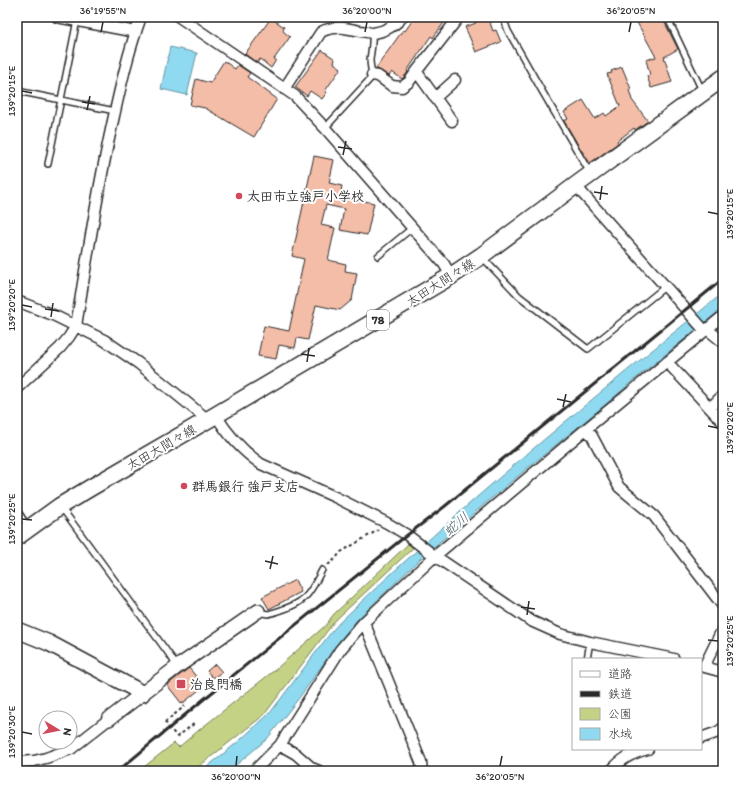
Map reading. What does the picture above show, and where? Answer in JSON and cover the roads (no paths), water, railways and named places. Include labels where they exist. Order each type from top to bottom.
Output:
[{"type":"main road","name":"太田大間々線","points":[[23,532],[60,506],[90,488],[451,276],[481,256],[723,78]]},
{"type":"main road","points":[[17,630],[49,643],[142,694]]},
{"type":"street","points":[[57,17],[136,32]]},
{"type":"street","points":[[17,388],[60,348],[76,326],[103,168],[115,111],[141,17]]},
{"type":"street","points":[[179,17],[190,21],[295,96],[325,128],[444,264],[451,276]]},
{"type":"street","points":[[340,28],[341,17]]},
{"type":"street","points":[[284,89],[321,32],[328,28],[340,28],[372,33],[391,27],[399,22],[402,17]]},
{"type":"street","points":[[372,75],[378,76],[392,86],[402,87],[409,82],[459,17]]},
{"type":"street","points":[[416,72],[452,120]]},
{"type":"street","points":[[435,98],[455,80]]},
{"type":"street","points":[[576,185],[690,314],[705,329],[723,342]]},
{"type":"street","points":[[17,301],[53,315],[104,340],[138,363],[202,415],[211,418],[222,425],[239,445],[261,464],[335,496],[388,523],[531,622],[560,634],[590,642],[669,658]]},
{"type":"street","points":[[254,771],[280,745],[340,650],[364,622],[433,555],[705,329],[723,316]]},
{"type":"street","points":[[667,362],[723,422]]},
{"type":"street","points":[[710,408],[723,394]]},
{"type":"street","points":[[586,429],[592,436],[619,487],[654,516],[723,606]]},
{"type":"street","points":[[17,762],[34,761],[71,749],[177,667],[258,611]]},
{"type":"street","points":[[364,622],[421,762],[422,771]]},
{"type":"street","points":[[723,628],[702,667],[723,672]]},
{"type":"street","points":[[702,738],[718,732],[723,728]]},
{"type":"street","points":[[280,745],[296,754],[312,768],[319,771]]},
{"type":"street","points":[[611,771],[616,764],[625,758],[643,750]]},
{"type":"lane","points":[[503,17],[508,31],[591,175]]},
{"type":"lane","points":[[667,17],[704,92]]},
{"type":"lane","points":[[48,164],[77,20]]},
{"type":"lane","points":[[325,128],[372,77],[370,59],[372,33]]},
{"type":"lane","points":[[17,91],[115,111]]},
{"type":"lane","points":[[378,256],[412,228]]},
{"type":"lane","points":[[481,256],[519,296],[588,349],[666,286]]},
{"type":"lane","points":[[60,506],[171,656],[177,667]]},
{"type":"lane","points":[[17,510],[23,532]]},
{"type":"lane","points":[[258,611],[263,614],[268,614],[299,602],[304,598],[322,570]]},
{"type":"lane","points":[[587,658],[590,642]]},
{"type":"water","points":[[170,47],[197,53],[187,95],[161,89]]},
{"type":"water","name":"蛇川","points":[[723,293],[723,308],[635,379],[422,557],[356,621],[267,739],[229,771],[202,771],[270,713],[332,631],[387,578],[528,453]]},
{"type":"railway","points":[[118,771],[204,699],[402,539],[444,507],[723,279]]},
{"type":"place","name":"太田市立強戸小学校","points":[[239,196]]},
{"type":"place","name":"群馬銀行 強戸支店","points":[[184,486]]},
{"type":"place","name":"治良門橋","points":[[181,684]]}]
